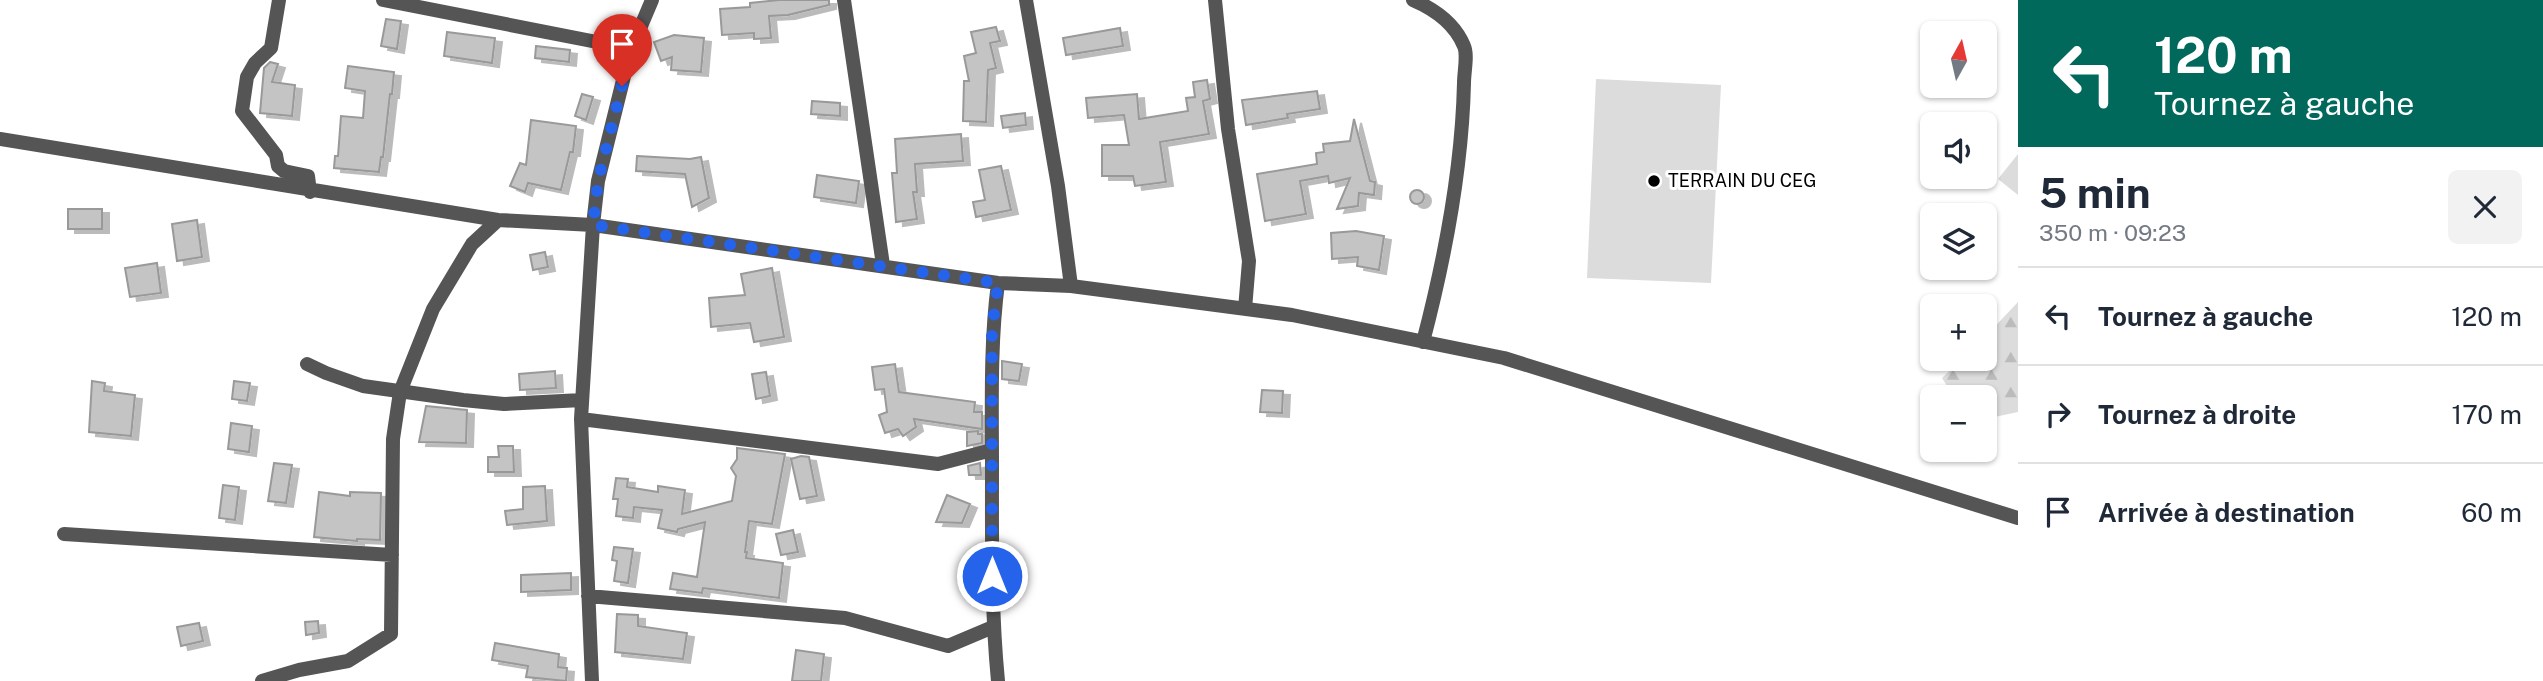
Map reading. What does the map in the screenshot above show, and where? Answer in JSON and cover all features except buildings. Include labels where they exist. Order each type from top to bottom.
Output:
[{"type":"street","points":[[279,0],[271,48],[255,63],[247,78],[242,111],[276,155],[278,166],[284,171],[308,176],[310,192]]},
{"type":"street","points":[[383,0],[602,43],[630,52]]},
{"type":"street","points":[[592,681],[581,419],[593,225],[598,181],[630,52],[652,0]]},
{"type":"street","points":[[844,0],[883,265]]},
{"type":"street","points":[[1026,0],[1058,186],[1071,286]]},
{"type":"street","points":[[1215,0],[1228,129],[1249,261],[1245,309]]},
{"type":"street","points":[[1413,0],[1429,7],[1452,26],[1465,47],[1460,145],[1440,275],[1423,342]]},
{"type":"street","points":[[0,139],[310,192],[498,220],[593,225],[998,283],[1071,286],[1292,315],[1504,358],[2018,517]]},
{"type":"street","points":[[262,681],[348,660],[391,634],[393,439],[400,391],[433,309],[472,244],[498,220]]},
{"type":"street","points":[[998,283],[992,330],[993,627],[998,681]]},
{"type":"street","points":[[307,364],[363,386],[400,391],[504,404],[582,400]]},
{"type":"street","points":[[581,419],[938,464],[992,450]]},
{"type":"street","points":[[64,534],[392,555]]},
{"type":"street","points":[[588,596],[845,618],[948,646],[993,627]]},
{"type":"green space","name":"TERRAIN DU CEG","points":[[1596,79],[1721,85],[1711,283],[1587,278]]},
{"type":"green space","points":[[2018,154],[2018,195],[1998,179]]},
{"type":"green space","points":[[2018,302],[2018,412],[1997,416],[1997,385],[1946,385],[1942,378],[1949,371],[1997,371],[1997,324]]},
{"type":"place","name":"TERRAIN DU CEG","points":[[1654,181]]},
{"type":"route","points":[[622,86],[598,181],[593,225],[998,283],[992,330],[992,576]]}]
